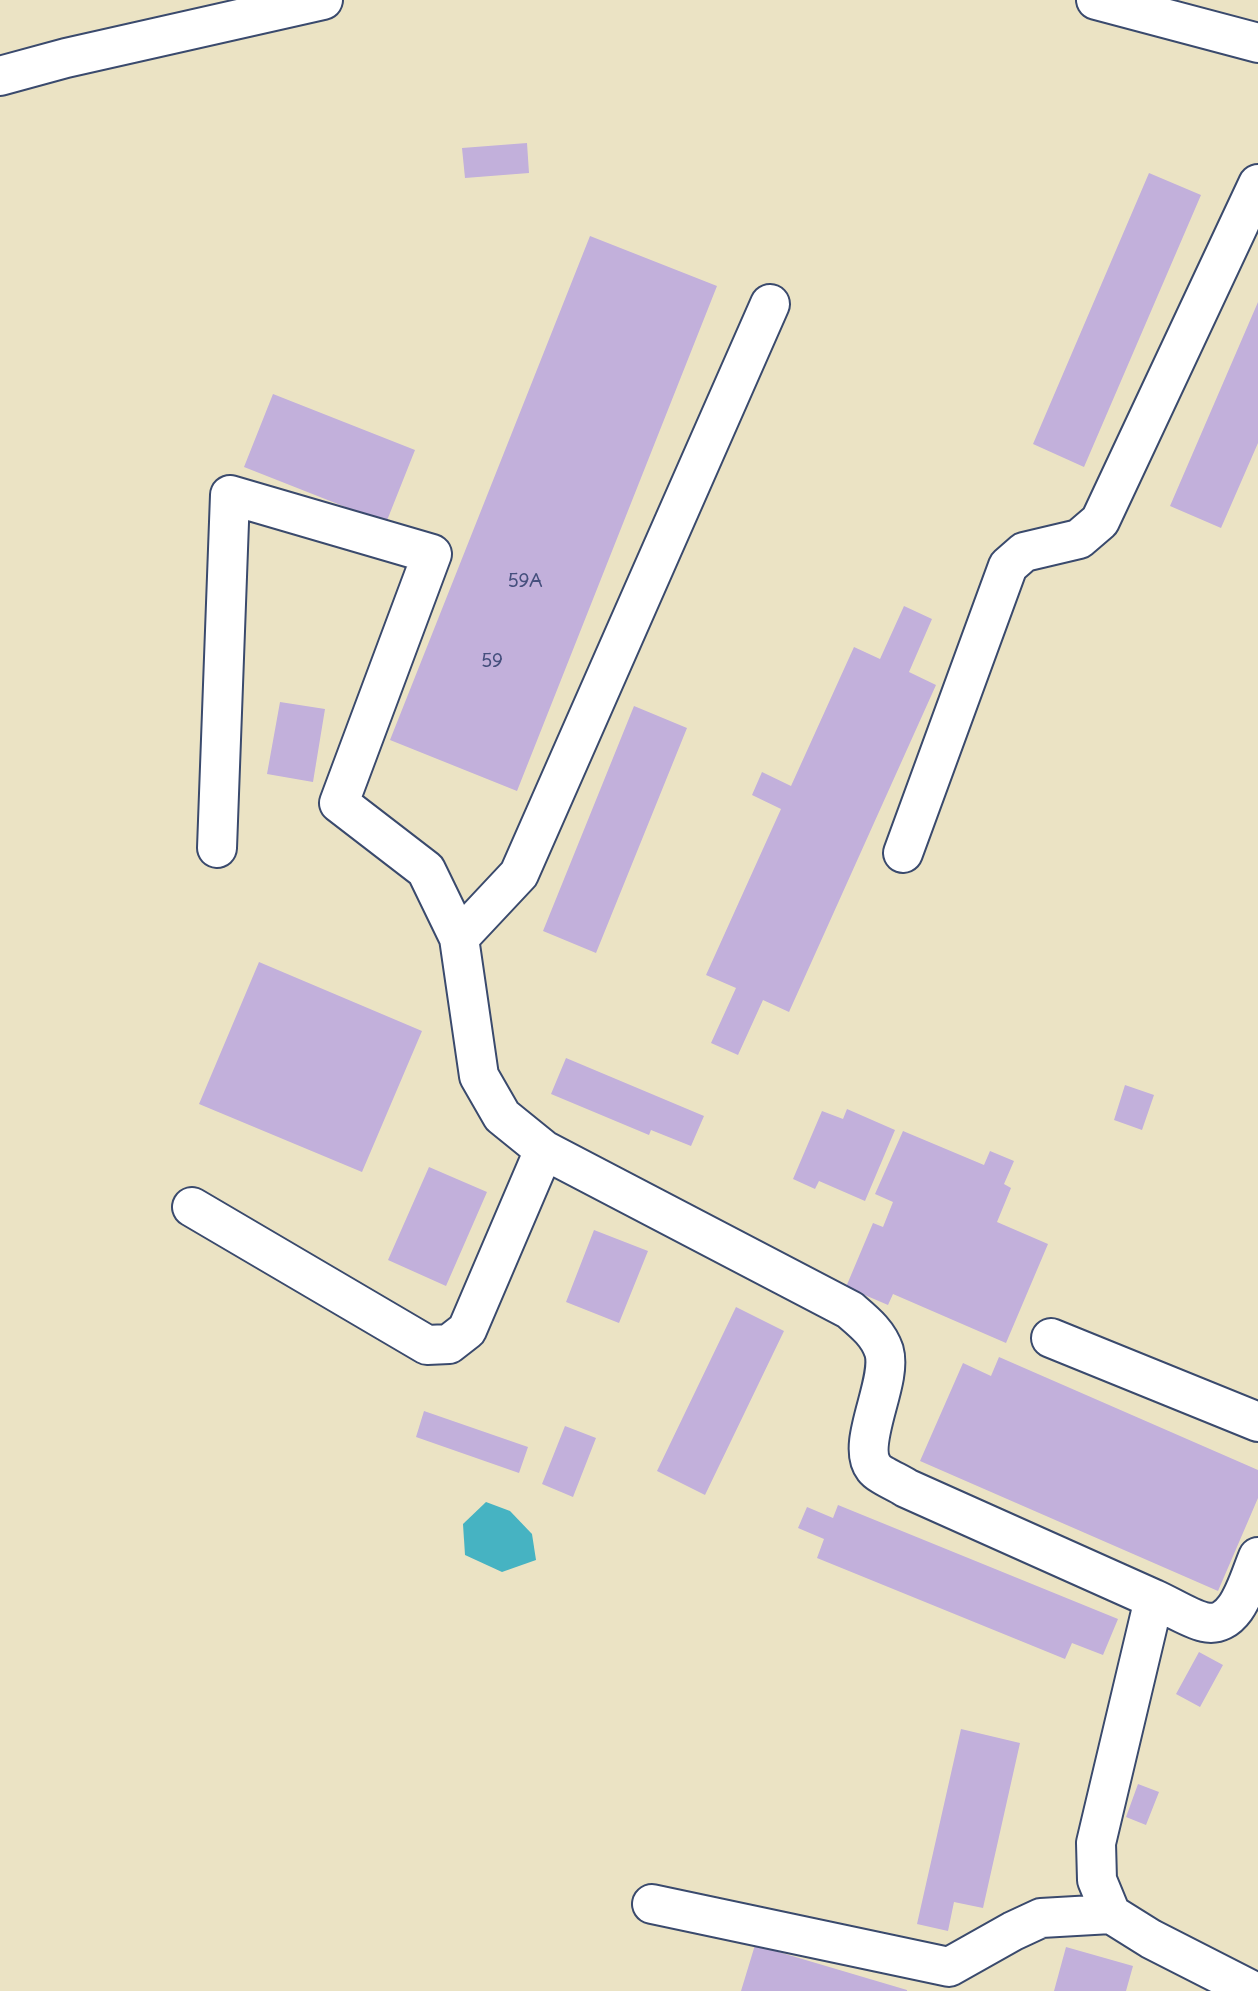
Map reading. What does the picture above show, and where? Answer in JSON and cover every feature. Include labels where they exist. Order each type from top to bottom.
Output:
[{"type":"street","points":[[0,76],[66,58],[323,0]]},
{"type":"street","points":[[1096,0],[1258,43]]},
{"type":"street","points":[[902,853],[1007,566],[1024,552],[1079,539],[1100,521],[1258,184]]},
{"type":"street","points":[[459,938],[519,874],[770,304]]},
{"type":"street","points":[[217,848],[230,495],[432,554],[339,803],[426,870],[459,938],[479,1076],[502,1116],[544,1150],[850,1310],[871,1327],[885,1353],[883,1379],[867,1450],[874,1469],[906,1488],[1205,1622],[1220,1621],[1236,1611],[1258,1557]]},
{"type":"street","points":[[192,1207],[427,1345],[449,1344],[467,1330],[544,1150]]},
{"type":"street","points":[[1051,1338],[1258,1422]]},
{"type":"street","points":[[1111,1914],[1097,1880],[1096,1843],[1154,1599]]},
{"type":"street","points":[[652,1904],[950,1967],[1041,1918],[1111,1914],[1151,1939],[1253,1991]]},
{"type":"water","points":[[486,1502],[510,1511],[532,1534],[536,1560],[502,1572],[465,1555],[463,1524]]},
{"type":"building","points":[[527,143],[529,173],[465,178],[462,148]]},
{"type":"building","points":[[1149,173],[1201,195],[1084,467],[1033,444]]},
{"type":"building","points":[[590,236],[717,286],[517,791],[390,740]]},
{"type":"building","points":[[1258,302],[1258,443],[1221,528],[1170,506]]},
{"type":"building","points":[[273,394],[415,450],[386,523],[244,467]]},
{"type":"building","points":[[904,606],[932,619],[909,672],[936,685],[789,1012],[763,1000],[738,1055],[711,1043],[736,988],[706,975],[781,809],[752,795],[762,772],[791,786],[854,647],[880,659]]},
{"type":"building","points":[[280,702],[325,709],[313,782],[267,774]]},
{"type":"building","points":[[634,706],[687,728],[596,953],[543,931]]},
{"type":"building","points":[[259,962],[422,1031],[362,1172],[199,1104]]},
{"type":"building","points":[[566,1058],[704,1116],[691,1146],[651,1130],[649,1135],[551,1094]]},
{"type":"building","points":[[1125,1085],[1154,1095],[1142,1130],[1114,1120]]},
{"type":"building","points":[[847,1109],[895,1130],[865,1201],[819,1181],[815,1189],[793,1179],[822,1111],[843,1119]]},
{"type":"building","points":[[903,1131],[984,1165],[990,1151],[1014,1161],[1004,1184],[1011,1188],[997,1222],[1048,1244],[1006,1343],[893,1294],[888,1305],[846,1287],[873,1223],[883,1227],[893,1202],[875,1194]]},
{"type":"building","points":[[429,1167],[487,1192],[446,1286],[388,1260]]},
{"type":"building","points":[[594,1230],[648,1251],[619,1323],[566,1302]]},
{"type":"building","points":[[736,1307],[784,1331],[705,1495],[657,1471]]},
{"type":"building","points":[[999,1357],[1258,1470],[1258,1498],[1218,1591],[920,1461],[963,1363],[991,1376]]},
{"type":"building","points":[[424,1411],[528,1447],[519,1473],[416,1437]]},
{"type":"building","points":[[565,1426],[596,1438],[573,1497],[542,1484]]},
{"type":"building","points":[[838,1505],[1118,1619],[1103,1655],[1072,1643],[1065,1659],[817,1558],[824,1539],[798,1528],[807,1507],[833,1518]]},
{"type":"building","points":[[1199,1652],[1223,1665],[1200,1707],[1176,1694]]},
{"type":"building","points":[[961,1729],[1020,1743],[983,1908],[954,1902],[948,1931],[917,1924]]},
{"type":"building","points":[[1138,1784],[1159,1792],[1146,1825],[1126,1817]]},
{"type":"building","points":[[755,1945],[907,1990],[907,1991],[741,1991]]},
{"type":"building","points":[[1066,1947],[1133,1966],[1126,1991],[1054,1991]]}]
